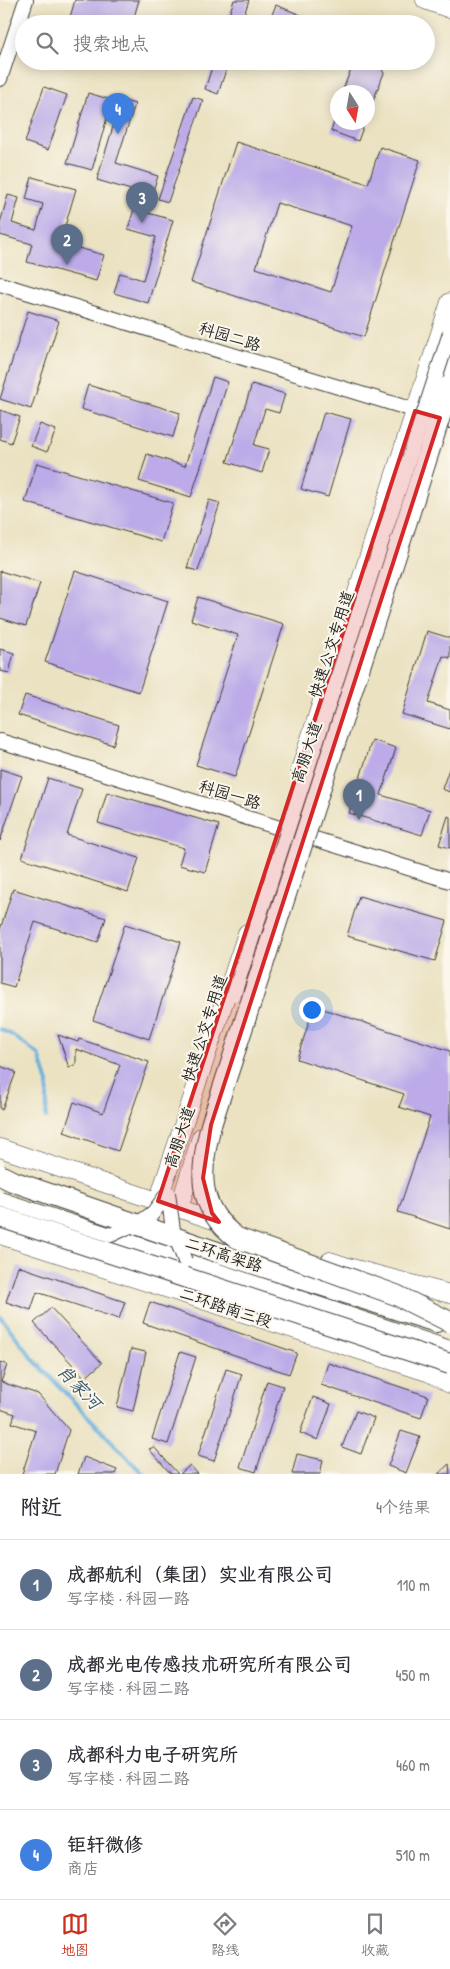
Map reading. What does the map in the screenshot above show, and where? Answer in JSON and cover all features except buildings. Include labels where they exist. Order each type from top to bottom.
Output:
[{"type":"highway","points":[[450,385],[211,1124],[204,1153],[202,1178],[212,1213],[223,1228],[237,1238],[396,1295],[450,1322]]},
{"type":"highway","name":"二环高架路","points":[[0,1175],[12,1181],[162,1234],[450,1326]]},
{"type":"highway","name":"二环高架路","points":[[0,1217],[450,1364]]},
{"type":"main road","points":[[425,0],[450,9]]},
{"type":"main road","name":"高朋大道","points":[[163,1197],[288,831],[424,413],[450,302]]},
{"type":"main road","name":"高朋大道","points":[[424,413],[450,360]]},
{"type":"main road","name":"高朋大道","points":[[179,1208],[288,831]]},
{"type":"main road","points":[[0,1148],[163,1197],[179,1208],[348,1268],[450,1294]]},
{"type":"main road","name":"二环路南三段","points":[[0,1235],[430,1373],[450,1384]]},
{"type":"street","points":[[21,15],[26,0]]},
{"type":"street","points":[[0,79],[15,33]]},
{"type":"street","name":"科园二路","points":[[0,284],[450,421]]},
{"type":"street","name":"快速公交专用道","points":[[163,1197],[450,333]]},
{"type":"street","name":"科园一路","points":[[0,741],[450,881]]},
{"type":"street","points":[[111,1235],[144,1220],[153,1213],[163,1197]]},
{"type":"street","points":[[163,1197],[173,1230],[186,1261]]},
{"type":"street","points":[[0,1199],[450,1348]]},
{"type":"highlighted area","points":[[415,411],[440,418],[211,1125],[203,1178],[212,1213],[219,1222],[158,1201]]},
{"type":"waterway","name":"肖家河","points":[[0,1029],[12,1035],[39,1055],[48,1083],[46,1118]]},
{"type":"waterway","name":"肖家河","points":[[0,1316],[33,1359],[143,1474]]},
{"type":"place","name":"钜轩微修","points":[[118,134]]},
{"type":"place","name":"成都科力电子研究所","points":[[142,223]]},
{"type":"place","name":"成都光电传感技术研究所有限公司","points":[[67,265]]},
{"type":"place","name":"成都航利（集团）实业有限公司","points":[[359,820]]}]
